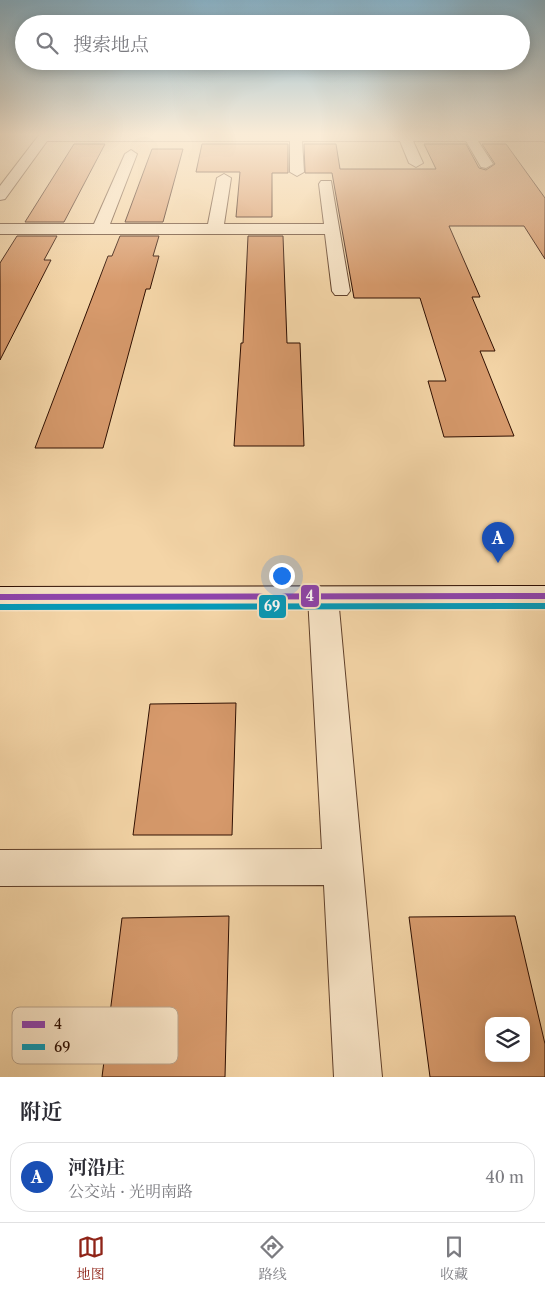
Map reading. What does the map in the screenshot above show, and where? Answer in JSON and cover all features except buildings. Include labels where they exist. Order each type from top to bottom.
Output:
[{"type":"street","points":[[0,196],[8,185]]},
{"type":"street","points":[[100,229],[118,185]]},
{"type":"street","points":[[215,229],[223,185]]},
{"type":"street","points":[[326,185],[341,291]]},
{"type":"street","points":[[0,229],[332,229]]},
{"type":"street","points":[[0,597],[545,596]]},
{"type":"street","points":[[323,597],[358,1077]]},
{"type":"street","points":[[0,868],[343,866]]},
{"type":"transit line","name":"4","points":[[0,597],[545,596]]},
{"type":"transit line","name":"69","points":[[0,607],[545,606]]},
{"type":"place","name":"河沿庄","points":[[498,563]]}]
